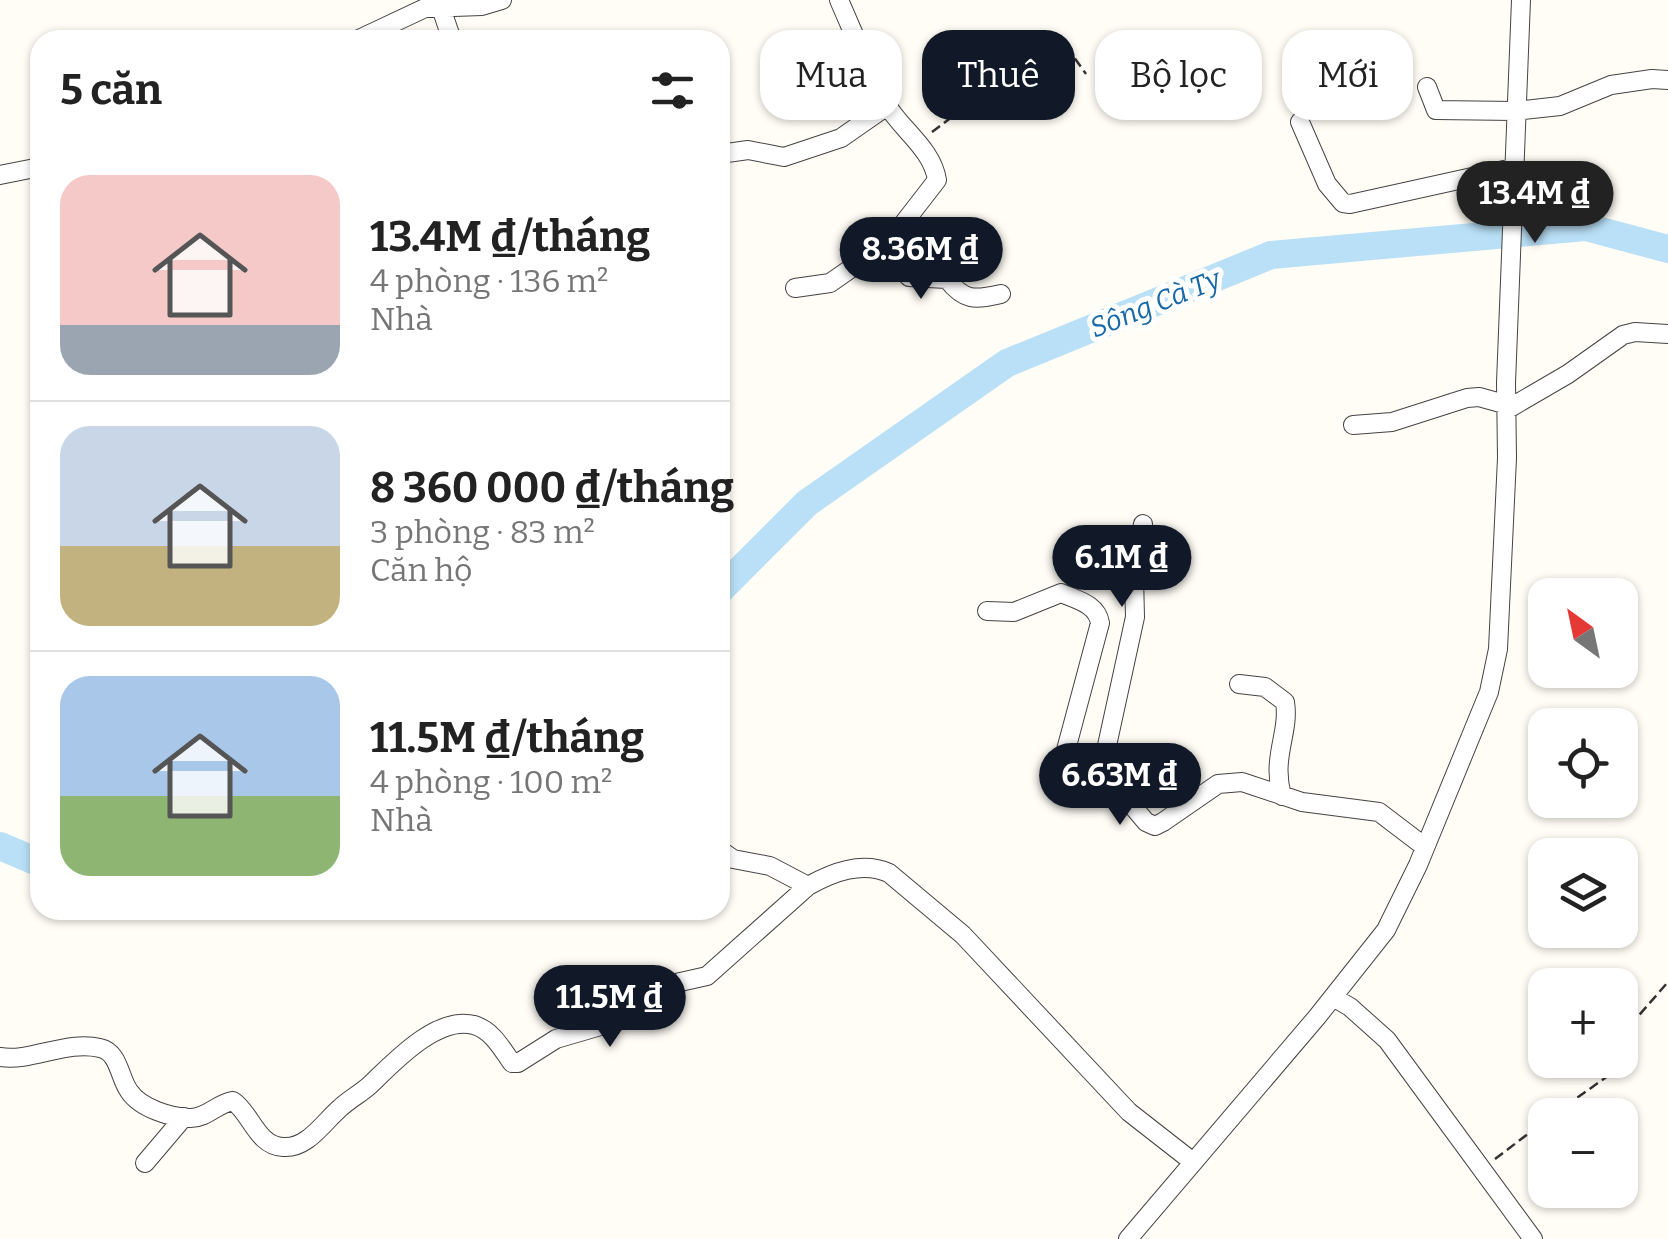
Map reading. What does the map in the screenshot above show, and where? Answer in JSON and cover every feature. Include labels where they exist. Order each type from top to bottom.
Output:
[{"type":"street","points":[[376,30],[399,18],[440,6],[482,6],[502,0]]},
{"type":"street","points":[[839,0],[852,30]]},
{"type":"street","points":[[1128,1239],[1386,930],[1425,847],[1493,676],[1498,649],[1521,0]]},
{"type":"street","points":[[440,6],[448,30]]},
{"type":"street","points":[[1427,88],[1436,110],[1515,111],[1575,102],[1610,85],[1652,78],[1668,80]]},
{"type":"street","points":[[730,153],[748,150],[784,157],[840,138],[866,120]]},
{"type":"street","points":[[795,288],[830,284],[898,232],[936,180],[918,142],[899,120]]},
{"type":"street","points":[[1300,122],[1327,184],[1343,203],[1513,173]]},
{"type":"street","points":[[0,175],[30,169]]},
{"type":"street","points":[[898,232],[903,270],[909,277],[947,279],[958,293],[968,297],[1001,294]]},
{"type":"street","points":[[1353,424],[1392,422],[1479,397],[1508,407],[1568,374],[1622,334],[1668,334]]},
{"type":"street","points":[[1103,771],[1135,616],[1134,576],[1142,524]]},
{"type":"street","points":[[987,611],[1014,612],[1062,593],[1093,607],[1100,623],[1063,760],[1067,769],[1076,774],[1103,771]]},
{"type":"street","points":[[1239,684],[1265,688],[1285,702],[1278,756],[1282,796]]},
{"type":"street","points":[[1103,771],[1151,825],[1162,822],[1202,793],[1229,781],[1242,782],[1322,806],[1379,812],[1425,847]]},
{"type":"street","points":[[730,857],[770,866],[808,886]]},
{"type":"street","points":[[0,1056],[13,1058],[53,1049],[100,1048],[113,1056],[134,1098],[145,1105],[195,1118],[233,1100],[267,1142],[284,1148],[299,1144],[401,1054],[438,1031],[470,1024],[487,1031],[512,1063],[518,1064],[556,1039],[621,1020],[676,983],[707,976],[808,886],[826,876],[864,867],[888,873],[963,935],[1129,1112],[1193,1162]]},
{"type":"street","points":[[1333,997],[1350,1006],[1387,1040],[1533,1239]]},
{"type":"street","points":[[145,1163],[184,1117]]},
{"type":"path","points":[[918,142],[1051,42],[1066,46],[1086,74]]},
{"type":"path","points":[[1638,1016],[1668,982]]},
{"type":"path","points":[[1577,1098],[1605,1078]]},
{"type":"path","points":[[1482,1169],[1528,1134]]},
{"type":"waterway","name":"Sông Cà Ty","points":[[730,580],[807,503],[1007,363],[1271,255],[1586,227],[1668,249]]},
{"type":"waterway","name":"Sông Cà Ty","points":[[0,846],[30,859]]}]
